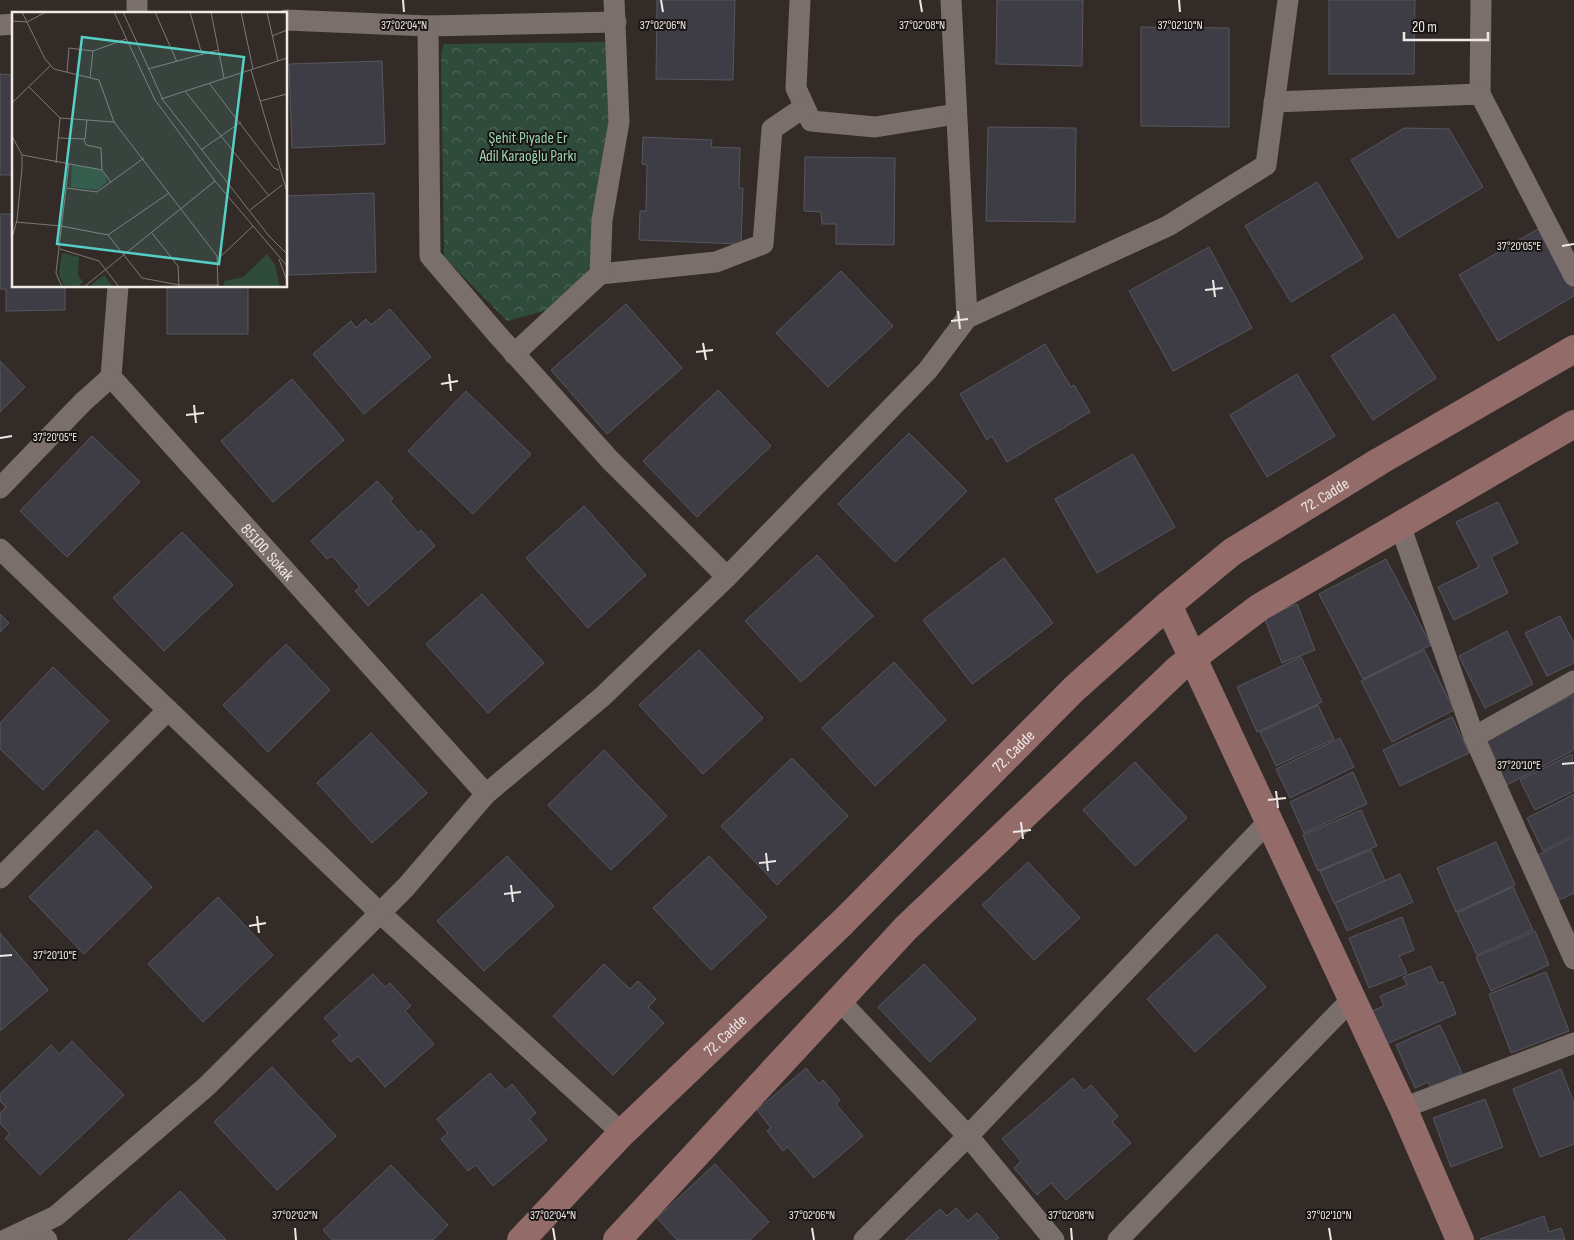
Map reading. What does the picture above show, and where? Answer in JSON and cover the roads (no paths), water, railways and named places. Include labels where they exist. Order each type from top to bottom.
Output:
[{"type":"main road","name":"72. Cadde","points":[[521,1240],[622,1133],[843,922],[1074,689],[1168,605],[1232,552],[1380,461],[1574,349]]},
{"type":"main road","points":[[617,1240],[906,928],[1178,669],[1260,607],[1574,424]]},
{"type":"main road","points":[[1168,605],[1403,1108],[1460,1240]]},
{"type":"street","points":[[600,274],[602,220],[619,122],[614,0]]},
{"type":"street","points":[[800,0],[796,88],[803,108],[811,121],[875,127],[956,114]]},
{"type":"street","points":[[951,0],[967,318]]},
{"type":"street","points":[[5,1240],[40,1234],[56,1216],[207,1086],[406,887],[486,794],[602,698],[727,577],[928,370],[967,318],[1168,226],[1266,165],[1288,0]]},
{"type":"street","points":[[1481,0],[1480,94],[1574,276]]},
{"type":"street","points":[[288,20],[428,26],[616,22]]},
{"type":"street","points":[[428,26],[430,256],[514,354],[610,460],[727,577]]},
{"type":"street","points":[[1274,102],[1480,94]]},
{"type":"street","points":[[514,354],[600,274],[716,262],[763,244],[772,129],[803,108]]},
{"type":"street","points":[[0,488],[83,402],[111,377],[118,288]]},
{"type":"street","name":"85100. Sokak","points":[[111,377],[486,794]]},
{"type":"street","points":[[1400,525],[1474,737],[1565,916],[1574,960]]},
{"type":"street","points":[[0,549],[380,913],[622,1133]]},
{"type":"street","points":[[1474,737],[1574,681]]},
{"type":"street","points":[[0,878],[168,710]]},
{"type":"street","points":[[864,1240],[968,1136],[1268,822]]},
{"type":"street","points":[[1118,1240],[1352,999]]},
{"type":"street","points":[[839,1000],[968,1136],[1054,1240]]},
{"type":"street","points":[[1403,1108],[1574,1044]]},
{"type":"park label","name":"Şehit Piyade Er Adil Karaoğlu Parkı","points":[[528,146]]}]
